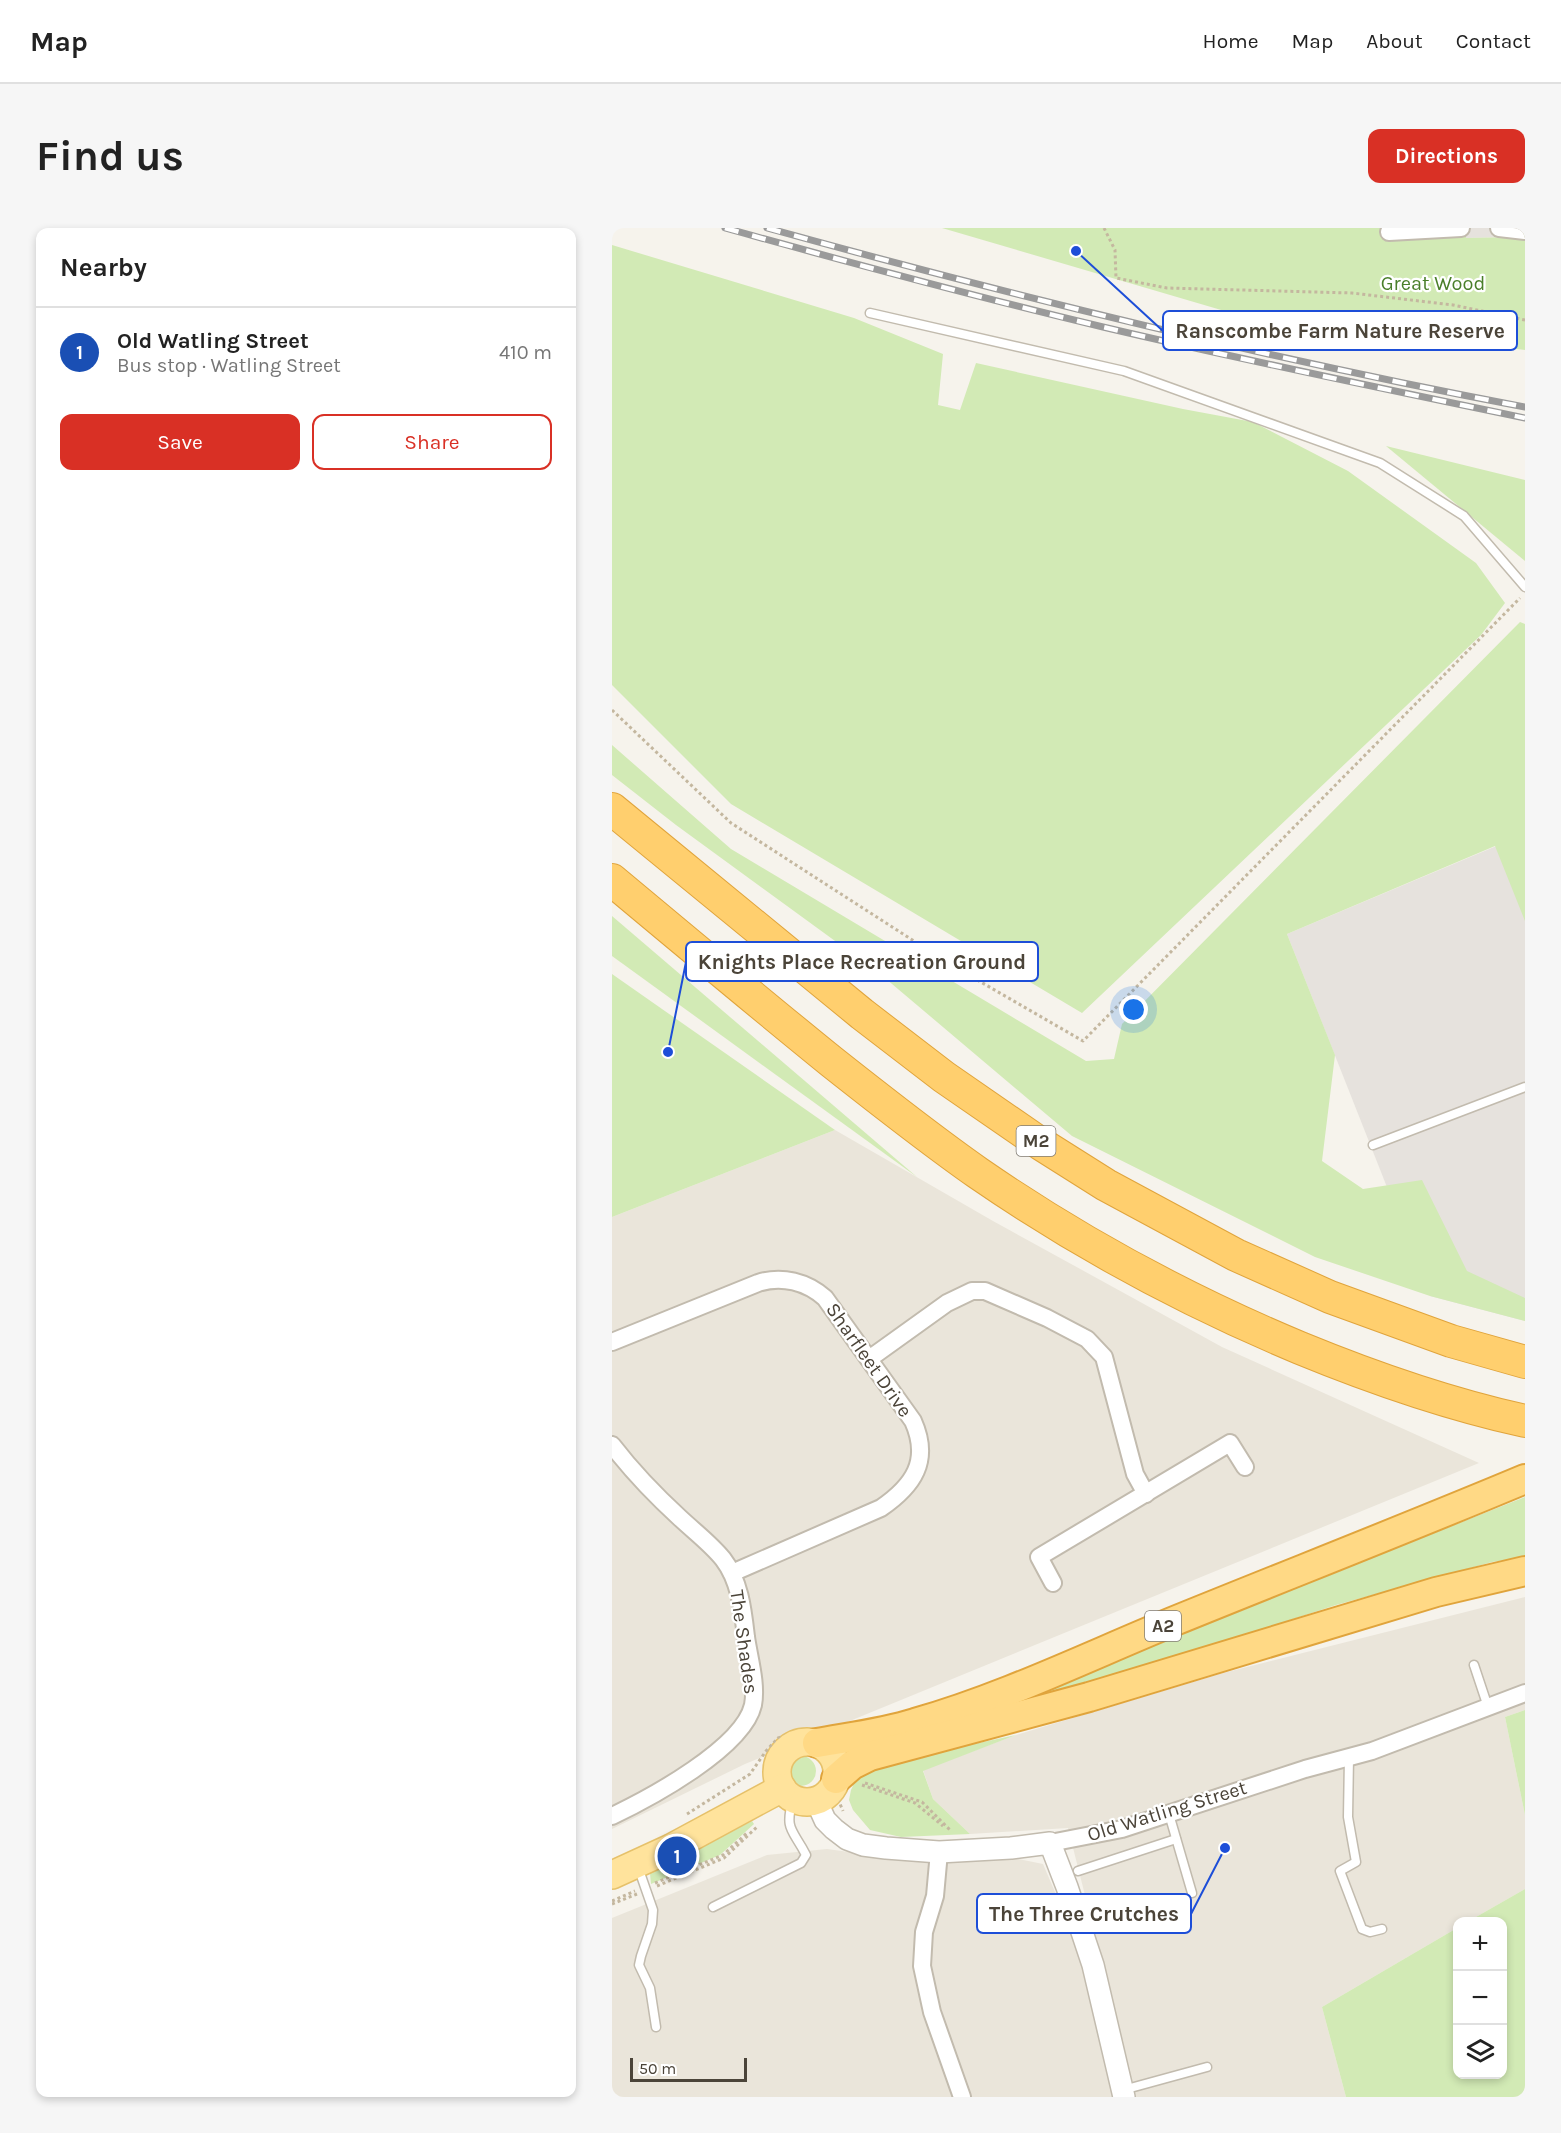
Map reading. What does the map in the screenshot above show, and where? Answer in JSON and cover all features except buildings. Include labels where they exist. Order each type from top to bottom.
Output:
[{"type":"highway","name":"M2","points":[[612,809],[862,1014],[944,1077],[1041,1144],[1106,1185],[1236,1255],[1330,1297],[1451,1341],[1525,1362]]},
{"type":"highway","points":[[612,879],[765,1008],[908,1123],[977,1173],[1047,1219],[1128,1267],[1238,1322],[1351,1369],[1490,1413],[1525,1421]]},
{"type":"highway","points":[[1490,1413],[1525,1437]]},
{"type":"highway","name":"A2","points":[[812,1737],[913,1724],[984,1700],[1514,1483]]},
{"type":"highway","name":"A2","points":[[827,1790],[852,1765],[870,1756],[1089,1697],[1436,1592],[1525,1571]]},
{"type":"main road","points":[[812,1737],[831,1753],[835,1761],[827,1790],[777,1770],[783,1753],[812,1737]]},
{"type":"main road","name":"A2","points":[[612,1875],[644,1880],[827,1790]]},
{"type":"street","points":[[1389,232],[1461,228]]},
{"type":"street","points":[[1499,228],[1525,231]]},
{"type":"street","name":"Sharfleet Drive","points":[[612,1342],[758,1283],[784,1280],[810,1288],[825,1298],[915,1427],[920,1453],[918,1469],[912,1481],[898,1496],[881,1508],[732,1573]]},
{"type":"street","points":[[869,1359],[947,1303],[972,1291],[985,1292],[1047,1318],[1087,1340],[1104,1357],[1136,1474],[1146,1494]]},
{"type":"street","points":[[1053,1582],[1039,1557],[1230,1443],[1245,1467]]},
{"type":"street","name":"The Shades","points":[[612,1445],[660,1499],[720,1555],[732,1573],[739,1593],[753,1685],[753,1700],[749,1715],[737,1733],[678,1781],[612,1816]]},
{"type":"street","name":"Old Watling Street","points":[[827,1790],[828,1823],[850,1841],[886,1848],[939,1852],[1011,1848],[1050,1843],[1122,1830],[1305,1769],[1371,1751],[1525,1693]]},
{"type":"street","points":[[1050,1843],[1093,1965],[1123,2094]]},
{"type":"street","points":[[939,1852],[935,1900],[924,1932],[922,1966],[932,2012],[962,2097]]},
{"type":"lane","points":[[870,313],[1124,371],[1380,463],[1464,516],[1525,587]]},
{"type":"lane","points":[[1372,1145],[1525,1087]]},
{"type":"lane","points":[[1474,1665],[1488,1707]]},
{"type":"lane","points":[[1349,1757],[1348,1817],[1356,1862],[1340,1871],[1362,1929],[1370,1932],[1382,1929]]},
{"type":"lane","points":[[713,1907],[801,1863],[806,1855],[791,1832],[788,1822],[827,1790]]},
{"type":"lane","points":[[1169,1814],[1192,1893]]},
{"type":"lane","points":[[1078,1871],[1176,1839]]},
{"type":"lane","points":[[644,1880],[653,1907],[654,1919],[639,1965],[650,1988],[656,2027]]},
{"type":"lane","points":[[1123,2094],[1207,2067]]},
{"type":"path","points":[[1104,228],[1115,250],[1116,278],[1167,288],[1352,292],[1453,304],[1525,320]]},
{"type":"path","points":[[612,710],[730,823],[948,963],[1083,1041],[1525,592]]},
{"type":"path","points":[[684,1815],[750,1774],[778,1738],[812,1737]]},
{"type":"path","points":[[827,1790],[842,1809]]},
{"type":"path","points":[[827,1790],[922,1802],[950,1830]]},
{"type":"path","points":[[612,1903],[644,1880],[723,1855],[761,1821]]},
{"type":"shaded area","points":[[1465,228],[1525,228],[1516,237],[1465,238]]},
{"type":"shaded area","points":[[1525,834],[1525,1321],[1430,1296],[1287,934]]},
{"type":"shaded area","points":[[835,1130],[993,1221],[1222,1347],[1479,1463],[745,1764],[612,1829],[612,1217]]},
{"type":"shaded area","points":[[1525,1597],[1525,1710],[1505,1717],[1525,1815],[1525,1889],[1476,1917],[1453,1917],[1453,1930],[1322,2007],[1346,2097],[1136,2097],[1068,1828],[970,1834],[933,1799],[923,1770],[1016,1735],[1223,1673]]},
{"type":"shaded area","points":[[827,1849],[908,1860],[1008,1857],[1043,1864],[1078,1946],[1119,2097],[612,2097],[612,1918],[767,1855]]},
{"type":"green space","name":"Great Wood","points":[[942,228],[1465,228],[1466,238],[1516,237],[1525,232],[1525,350],[1228,312]]},
{"type":"green space","points":[[612,245],[854,318],[943,354],[938,405],[960,410],[976,363],[1183,409],[1253,422],[1348,471],[1476,563],[1505,603],[1481,635],[1082,1013],[731,804],[612,685]]},
{"type":"green space","points":[[1386,446],[1525,480],[1525,561]]},
{"type":"green space","points":[[1520,622],[1525,624],[1525,921],[1495,846],[1287,934],[1335,1055],[1322,1161],[1363,1189],[1422,1180],[1467,1271],[1525,1298],[1525,1321],[1430,1296],[1315,1257],[1072,1136],[879,973],[676,825],[612,775],[612,745],[731,849],[1086,1061],[1114,1059],[1122,1024]]},
{"type":"green space","points":[[612,916],[917,1177],[612,956]]},
{"type":"green space","points":[[612,974],[835,1130],[612,1217]]},
{"type":"green space","points":[[1525,1497],[1525,1557],[1492,1562],[1336,1605],[1149,1666],[954,1723]]},
{"type":"green space","points":[[1525,1710],[1525,1815],[1505,1717]]},
{"type":"green space","points":[[1016,1735],[923,1771],[933,1799],[970,1834],[901,1837],[870,1830],[853,1810],[849,1800],[857,1777],[880,1764]]},
{"type":"green space","points":[[801,1756],[812,1760],[816,1771],[812,1782],[801,1786],[790,1782],[786,1771],[790,1760]]},
{"type":"green space","points":[[752,1821],[754,1824],[720,1855],[651,1884],[650,1873]]},
{"type":"green space","points":[[1525,1889],[1525,2097],[1346,2097],[1322,2007],[1453,1930],[1453,2079],[1507,2079],[1507,1917],[1476,1917]]},
{"type":"railway","points":[[725,228],[1008,304],[1103,327],[1261,363],[1525,418]]},
{"type":"railway","points":[[767,228],[1144,325],[1334,368],[1525,407]]},
{"type":"place","name":"Ranscombe Farm Nature Reserve","points":[[1076,251]]},
{"type":"place","name":"Knights Place Recreation Ground","points":[[668,1052]]},
{"type":"place","name":"The Three Crutches","points":[[1225,1848]]},
{"type":"place","name":"Old Watling Street","points":[[677,1856]]}]
